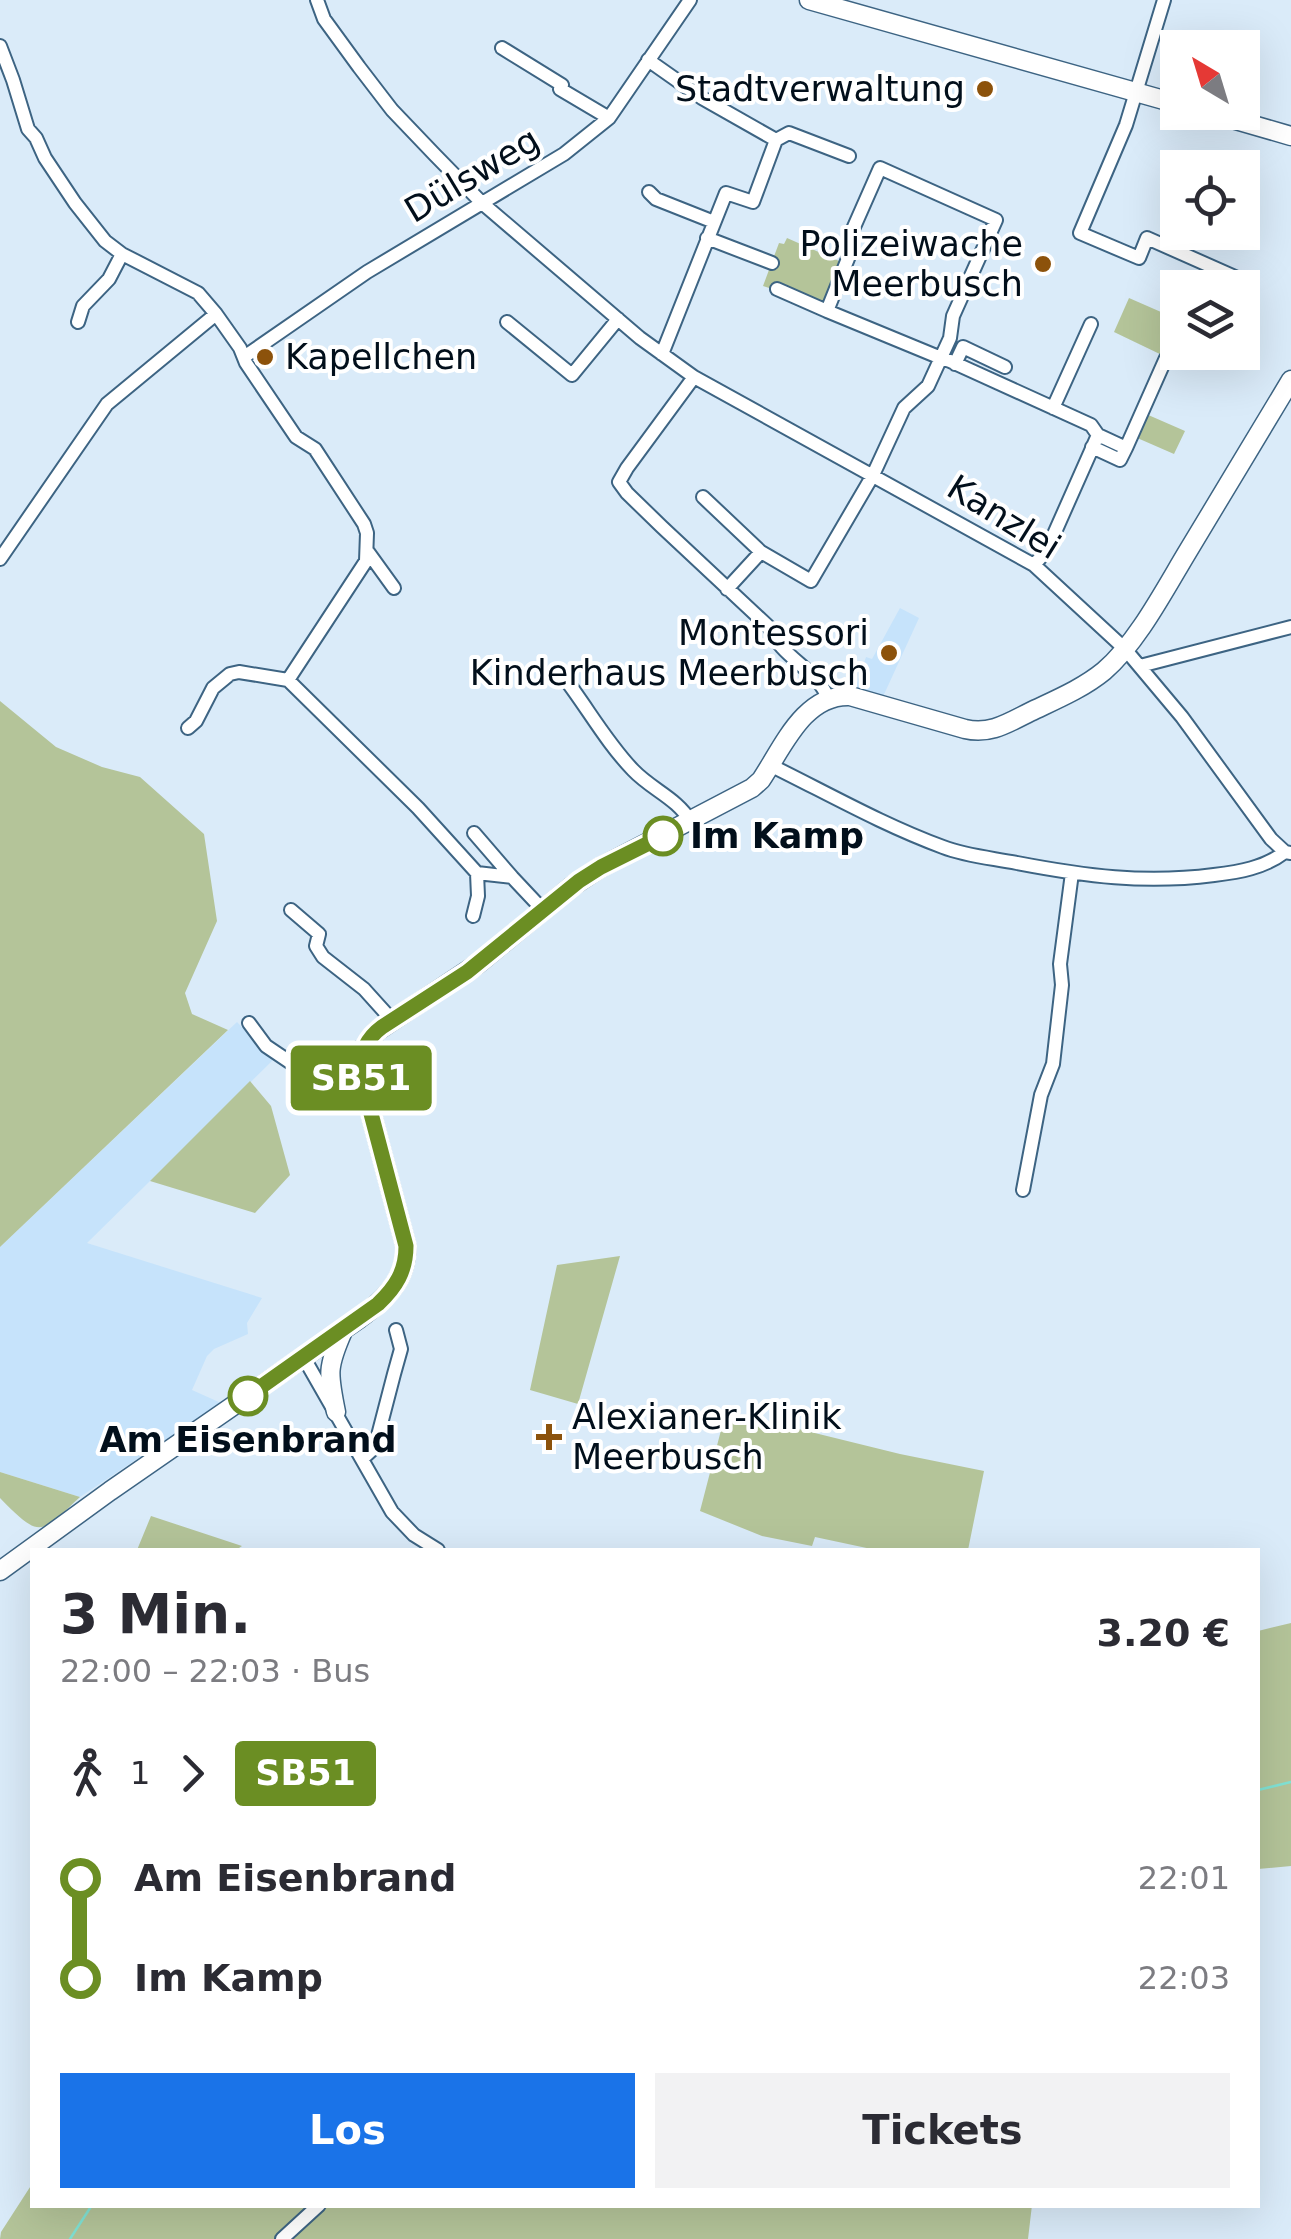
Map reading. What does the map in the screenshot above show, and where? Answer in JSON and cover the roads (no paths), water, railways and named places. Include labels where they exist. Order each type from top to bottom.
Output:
[{"type":"main road","points":[[809,0],[1160,99]]},
{"type":"main road","points":[[1260,127],[1291,136]]},
{"type":"main road","points":[[32,1548],[389,1294],[403,1272],[406,1246],[361,1078],[366,1046],[377,1030],[490,955],[594,871],[752,788],[803,717],[828,698],[850,696],[965,729],[988,731],[1102,673],[1125,649],[1158,600],[1291,380]]},
{"type":"main road","points":[[336,1412],[329,1373],[343,1330]]},
{"type":"main road","points":[[0,1571],[30,1549]]},
{"type":"street","name":"Kanzlei","points":[[316,0],[324,19],[392,110],[482,203],[662,354],[694,377],[1034,565],[1125,649],[1217,763],[1270,839],[1288,852]]},
{"type":"street","name":"Dülsweg","points":[[244,357],[368,272],[564,154],[609,118],[690,0]]},
{"type":"street","points":[[1164,0],[1126,125],[1080,233],[1139,258],[1148,238],[1221,270]]},
{"type":"street","points":[[0,46],[28,129],[75,203],[105,241],[122,254],[198,293],[216,314],[296,438],[315,450],[368,533],[366,561],[288,680]]},
{"type":"street","points":[[502,48],[562,85],[560,90],[609,118]]},
{"type":"street","points":[[648,60],[702,98],[776,140]]},
{"type":"street","points":[[662,354],[726,192],[753,202],[776,140],[789,134],[849,156]]},
{"type":"street","points":[[704,497],[761,552],[811,581],[873,476],[904,408],[928,386],[950,338],[953,316],[996,220],[880,168],[850,236],[854,246],[828,310]]},
{"type":"street","points":[[649,192],[656,199],[714,222]]},
{"type":"street","points":[[708,238],[772,263]]},
{"type":"street","points":[[78,322],[83,306],[109,280],[122,254]]},
{"type":"street","points":[[777,289],[1092,426],[1095,441],[1047,550],[1034,565]]},
{"type":"street","points":[[0,558],[108,404],[216,314]]},
{"type":"street","points":[[506,322],[572,375],[618,319]]},
{"type":"street","points":[[1053,408],[1091,324]]},
{"type":"street","points":[[955,364],[963,347],[1005,366]]},
{"type":"street","points":[[1095,441],[1120,460],[1161,370]]},
{"type":"street","points":[[694,377],[620,482],[627,493],[770,628],[773,638],[817,679],[828,698]]},
{"type":"street","points":[[368,552],[394,588]]},
{"type":"street","points":[[727,590],[761,552]]},
{"type":"street","points":[[1140,666],[1291,627]]},
{"type":"street","points":[[188,728],[196,721],[212,688],[230,674],[288,680],[418,808],[477,874],[478,896],[473,916]]},
{"type":"street","points":[[563,676],[618,754],[646,782],[678,804],[691,822]]},
{"type":"street","points":[[770,766],[944,848],[1072,873],[1140,880],[1184,879],[1259,866],[1288,852]]},
{"type":"street","points":[[474,833],[543,910]]},
{"type":"street","points":[[1023,1190],[1040,1094],[1053,1064],[1072,873]]},
{"type":"street","points":[[477,874],[512,878]]},
{"type":"street","points":[[291,910],[318,934],[316,946],[322,957],[364,989],[392,1020]]},
{"type":"street","points":[[249,1022],[266,1046],[309,1075],[366,1046]]},
{"type":"street","points":[[362,1459],[375,1447],[401,1349],[396,1330]]},
{"type":"street","points":[[304,1358],[383,1497],[400,1521],[434,1548]]},
{"type":"street","points":[[282,2239],[316,2208]]},
{"type":"waterway","points":[[1260,1790],[1291,1782]]},
{"type":"waterway","points":[[70,2239],[90,2208]]},
{"type":"place","name":"Stadtverwaltung","points":[[985,89]]},
{"type":"place","name":"Polizeiwache Meerbusch","points":[[1043,264]]},
{"type":"place","name":"Kapellchen","points":[[265,357]]},
{"type":"place","name":"Montessori Kinderhaus Meerbusch","points":[[889,653]]},
{"type":"place","name":"Im Kamp","points":[[663,836]]},
{"type":"place","name":"Am Eisenbrand","points":[[248,1396]]},
{"type":"place","name":"Alexianer-Klinik Meerbusch","points":[[549,1437]]}]
